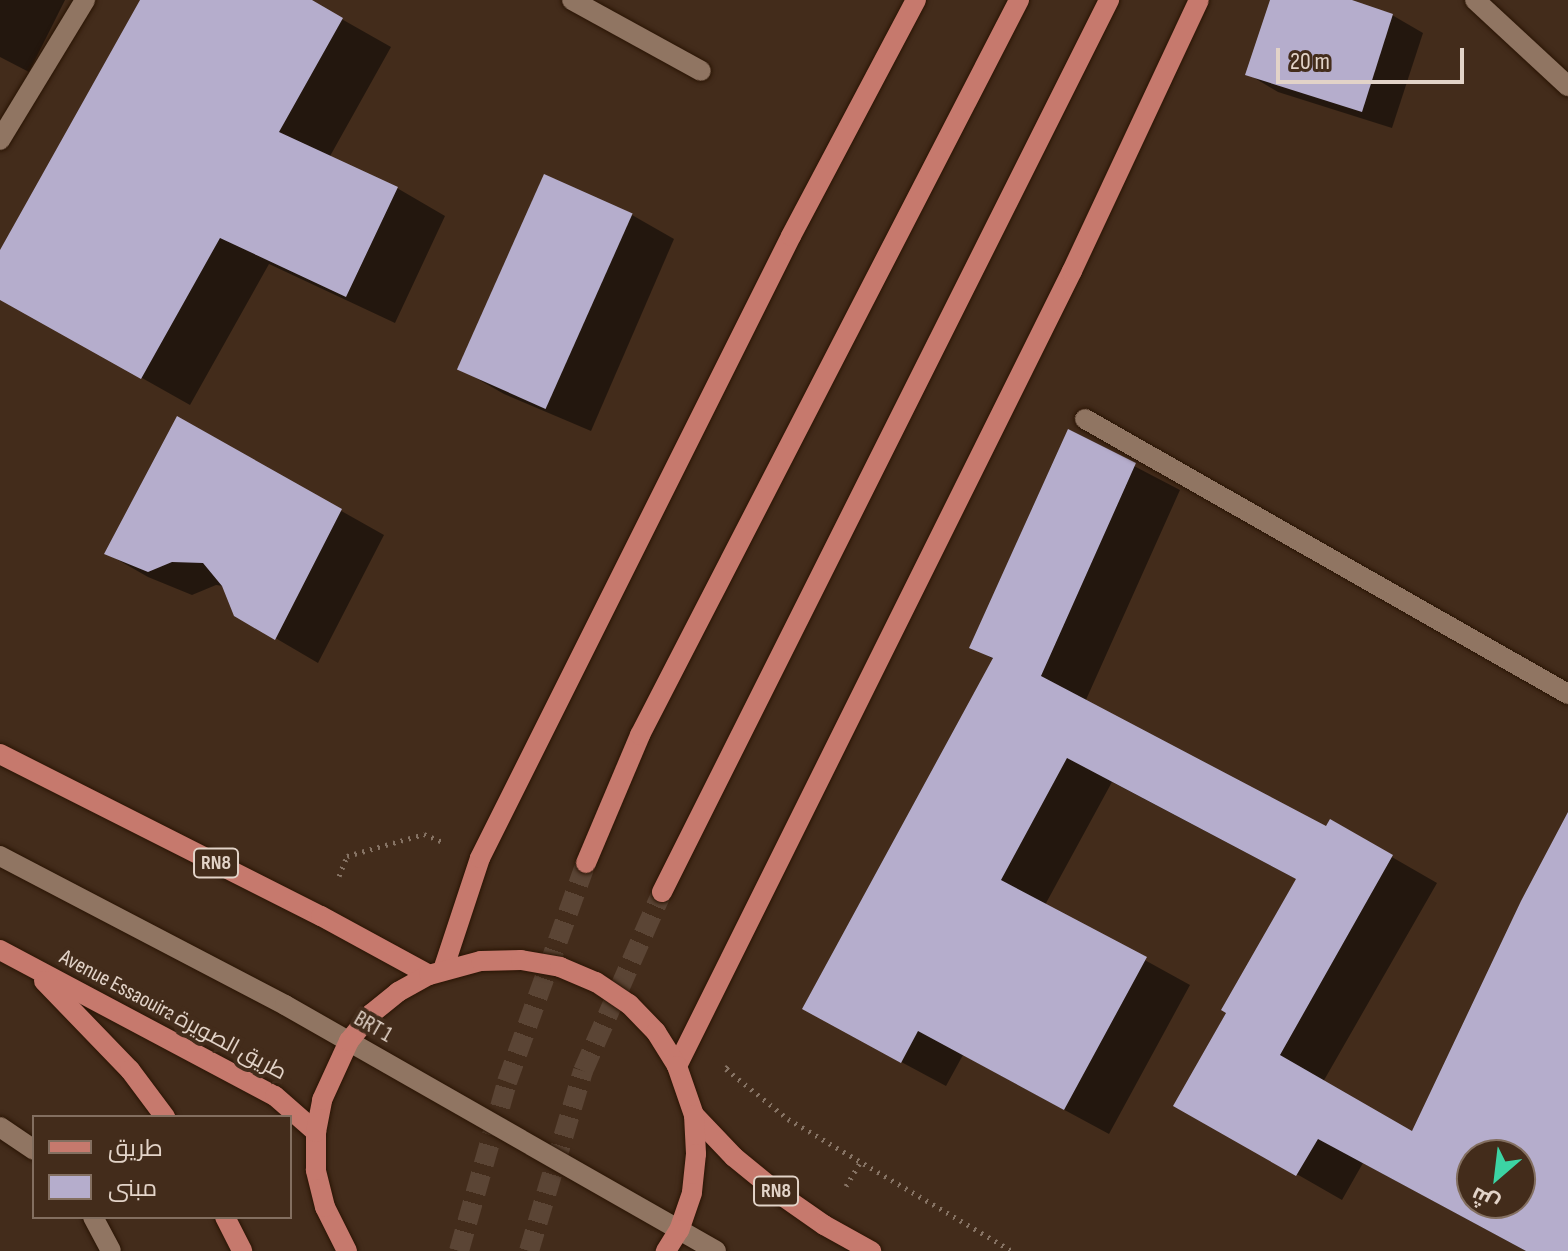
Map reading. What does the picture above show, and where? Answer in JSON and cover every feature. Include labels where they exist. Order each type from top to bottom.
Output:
[{"type":"main road","points":[[436,972],[480,858],[791,236],[916,0]]},
{"type":"main road","points":[[586,863],[640,735],[1019,0]]},
{"type":"main road","points":[[662,892],[1109,0]]},
{"type":"main road","points":[[677,1066],[1072,271],[1199,0]]},
{"type":"main road","name":"RN8","points":[[0,754],[436,972]]},
{"type":"main road","name":"Avenue Essaouira طريق الصويرة","points":[[0,950],[275,1096],[316,1132]]},
{"type":"main road","points":[[343,1248],[325,1207],[316,1170],[316,1132],[325,1090],[349,1041],[371,1014],[398,992],[436,972],[481,961],[521,960],[560,967],[596,982],[629,1004],[656,1032],[677,1066],[694,1115],[696,1154],[692,1193],[679,1230],[666,1251]]},
{"type":"main road","points":[[24,962],[89,1025],[163,1115]]},
{"type":"main road","name":"RN8","points":[[694,1115],[734,1157],[778,1193],[824,1225],[871,1251]]},
{"type":"main road","points":[[226,1219],[242,1251]]},
{"type":"street","points":[[0,140],[85,0]]},
{"type":"street","points":[[572,0],[701,71]]},
{"type":"street","points":[[1475,0],[1568,86]]},
{"type":"street","points":[[1085,419],[1568,694]]},
{"type":"street","name":"BRT 1","points":[[0,856],[349,1041],[716,1251]]},
{"type":"street","points":[[0,1127],[32,1149]]},
{"type":"street","points":[[94,1219],[111,1251]]},
{"type":"path","points":[[321,916],[347,856],[424,834],[480,858]]},
{"type":"path","points":[[733,1056],[726,1069],[788,1119],[1012,1251]]},
{"type":"building","points":[[140,0],[312,0],[343,18],[279,132],[398,187],[346,297],[220,238],[141,379],[0,300],[0,250]]},
{"type":"building","points":[[1270,0],[1352,0],[1393,14],[1362,112],[1245,75]]},
{"type":"building","points":[[544,174],[633,213],[546,409],[457,369]]},
{"type":"building","points":[[177,416],[342,509],[275,640],[234,616],[222,586],[203,563],[172,562],[148,572],[104,554]]},
{"type":"building","points":[[1068,429],[1136,463],[1041,676],[1326,826],[1330,819],[1393,855],[1280,1055],[1412,1131],[1521,901],[1568,812],[1568,1251],[1526,1251],[1467,1219],[1536,1219],[1536,1139],[1456,1139],[1456,1213],[1318,1139],[1296,1176],[1173,1106],[1226,1013],[1221,1010],[1296,879],[1067,758],[1001,880],[1147,957],[1064,1110],[918,1031],[901,1063],[802,1009],[993,658],[969,648]]},
{"type":"tunnel","points":[[459,1251],[507,1082],[586,863]]},
{"type":"tunnel","points":[[529,1251],[583,1071],[662,892]]}]
